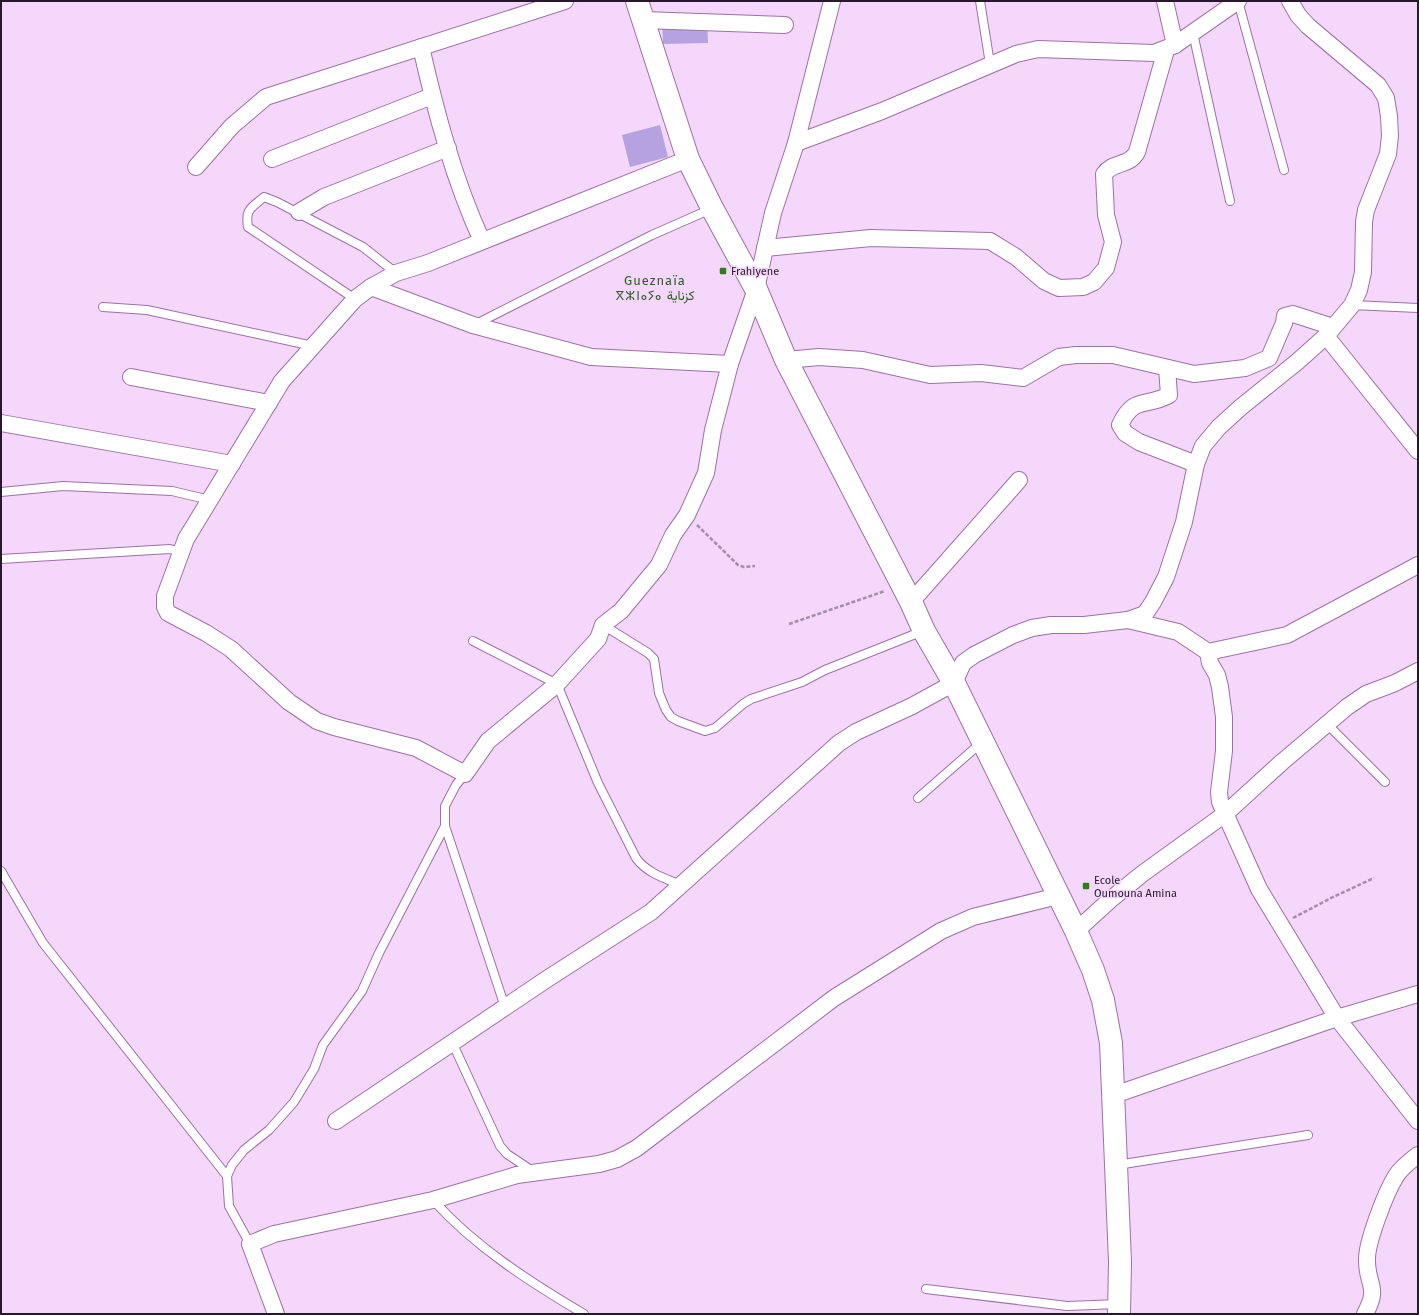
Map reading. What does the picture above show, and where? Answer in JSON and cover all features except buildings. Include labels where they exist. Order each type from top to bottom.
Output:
[{"type":"street","points":[[196,167],[232,126],[266,96],[565,1]]},
{"type":"street","points":[[688,159],[428,263],[396,273],[371,287],[355,299],[282,381],[186,539],[165,596],[165,607],[168,613],[206,633],[230,649],[289,702],[317,721],[341,729],[416,748],[465,774],[488,741],[557,684],[598,639],[603,625],[621,611],[659,566],[673,535],[687,515],[706,473],[713,430],[730,364],[756,289],[773,213],[796,143],[832,1]]},
{"type":"street","points":[[766,248],[871,238],[990,242],[1016,257],[1044,281],[1059,288],[1083,287],[1094,282],[1106,268],[1113,242],[1106,215],[1104,174],[1111,167],[1130,161],[1137,152],[1171,47],[1165,1]]},
{"type":"street","points":[[796,143],[882,111],[1016,54],[1038,49],[1154,53],[1171,47],[1238,1]]},
{"type":"street","points":[[336,1121],[452,1042],[651,912],[839,743],[863,728],[912,706],[954,683],[963,663],[974,655],[1013,635],[1032,628],[1128,620],[1145,614],[1166,577],[1184,522],[1196,464],[1204,446],[1219,427],[1265,386],[1297,362],[1330,331],[1352,306],[1359,290],[1363,272],[1364,222],[1366,210],[1388,154],[1390,136],[1386,98],[1378,85],[1308,26],[1298,15],[1290,1]]},
{"type":"street","points":[[785,25],[640,10],[688,159],[712,208],[756,289],[786,360],[907,594],[924,631],[954,683],[1076,931],[1093,970],[1103,1000],[1111,1044],[1114,1095],[1119,1309]]},
{"type":"street","points":[[421,47],[432,96],[468,212],[482,241]]},
{"type":"street","points":[[272,159],[432,96]]},
{"type":"street","points":[[299,212],[324,197],[448,148]]},
{"type":"street","points":[[371,287],[473,326],[591,357],[730,364]]},
{"type":"street","points":[[786,360],[819,357],[856,359],[878,362],[930,375],[981,373],[1023,378],[1059,357],[1076,355],[1113,355],[1194,374],[1245,368],[1268,358],[1284,323],[1285,316],[1292,314],[1330,331],[1418,451]]},
{"type":"street","points":[[1167,368],[1169,395],[1160,400],[1148,401],[1132,406],[1126,412],[1120,425],[1125,434],[1138,442],[1196,464]]},
{"type":"street","points":[[131,377],[269,403]]},
{"type":"street","points":[[1,423],[232,464]]},
{"type":"street","points":[[907,594],[1019,480]]},
{"type":"street","points":[[1128,620],[1178,632],[1208,652],[1287,635],[1418,566]]},
{"type":"street","points":[[1208,652],[1210,663],[1217,675],[1222,702],[1224,751],[1219,792],[1220,802],[1258,889],[1338,1018],[1418,1121]]},
{"type":"street","points":[[1076,931],[1110,900],[1142,874],[1225,814],[1347,707],[1366,694],[1395,683],[1418,671]]},
{"type":"street","points":[[276,1314],[250,1244],[274,1234],[433,1200],[517,1175],[599,1164],[617,1159],[637,1148],[834,998],[941,931],[972,917],[1058,896]]},
{"type":"street","points":[[1114,1095],[1338,1018],[1418,994]]},
{"type":"street","points":[[1365,1314],[1372,1298],[1373,1291],[1367,1261],[1371,1238],[1396,1176],[1418,1155]]},
{"type":"lane","points":[[980,1],[990,64]]},
{"type":"lane","points":[[1238,1],[1284,170]]},
{"type":"lane","points":[[1193,33],[1230,201]]},
{"type":"lane","points":[[355,299],[248,227],[246,217],[248,210],[264,197],[299,212],[362,246],[396,273]]},
{"type":"lane","points":[[473,326],[652,235],[712,208]]},
{"type":"lane","points":[[1352,306],[1418,308]]},
{"type":"lane","points":[[103,307],[147,310],[313,346]]},
{"type":"lane","points":[[1,492],[63,486],[172,491],[210,500]]},
{"type":"lane","points":[[1,559],[170,549],[181,552]]},
{"type":"lane","points":[[603,625],[654,659],[659,693],[666,710],[671,717],[705,731],[715,728],[729,718],[742,704],[751,699],[802,682],[825,670],[924,631]]},
{"type":"lane","points":[[473,641],[557,684],[598,783],[636,858],[642,866],[681,885]]},
{"type":"lane","points":[[1327,724],[1384,782]]},
{"type":"lane","points":[[918,798],[982,742]]},
{"type":"lane","points":[[465,774],[456,785],[445,806],[445,826],[505,1007]]},
{"type":"lane","points":[[250,1244],[229,1206],[227,1176],[232,1165],[244,1150],[269,1130],[294,1102],[314,1069],[323,1045],[362,991],[379,954],[445,826]]},
{"type":"lane","points":[[1,871],[43,943],[227,1176]]},
{"type":"lane","points":[[452,1042],[500,1146],[507,1154],[536,1173]]},
{"type":"lane","points":[[1116,1165],[1308,1135]]},
{"type":"lane","points":[[433,1200],[453,1222],[475,1240],[542,1289],[584,1314]]},
{"type":"lane","points":[[926,1288],[1066,1306],[1119,1309]]},
{"type":"path","points":[[687,515],[738,565],[744,567],[755,566]]},
{"type":"path","points":[[790,624],[907,594]]},
{"type":"path","points":[[1280,926],[1310,908],[1374,878]]},
{"type":"place","name":"Frahiyene","points":[[723,271]]},
{"type":"place","name":"Ecole Oumouna Amina","points":[[1086,886]]},
{"type":"district","name":"Gueznaïa ⴳⵣⵏⴰⵢⴰ كزناية","points":[[655,288]]}]
